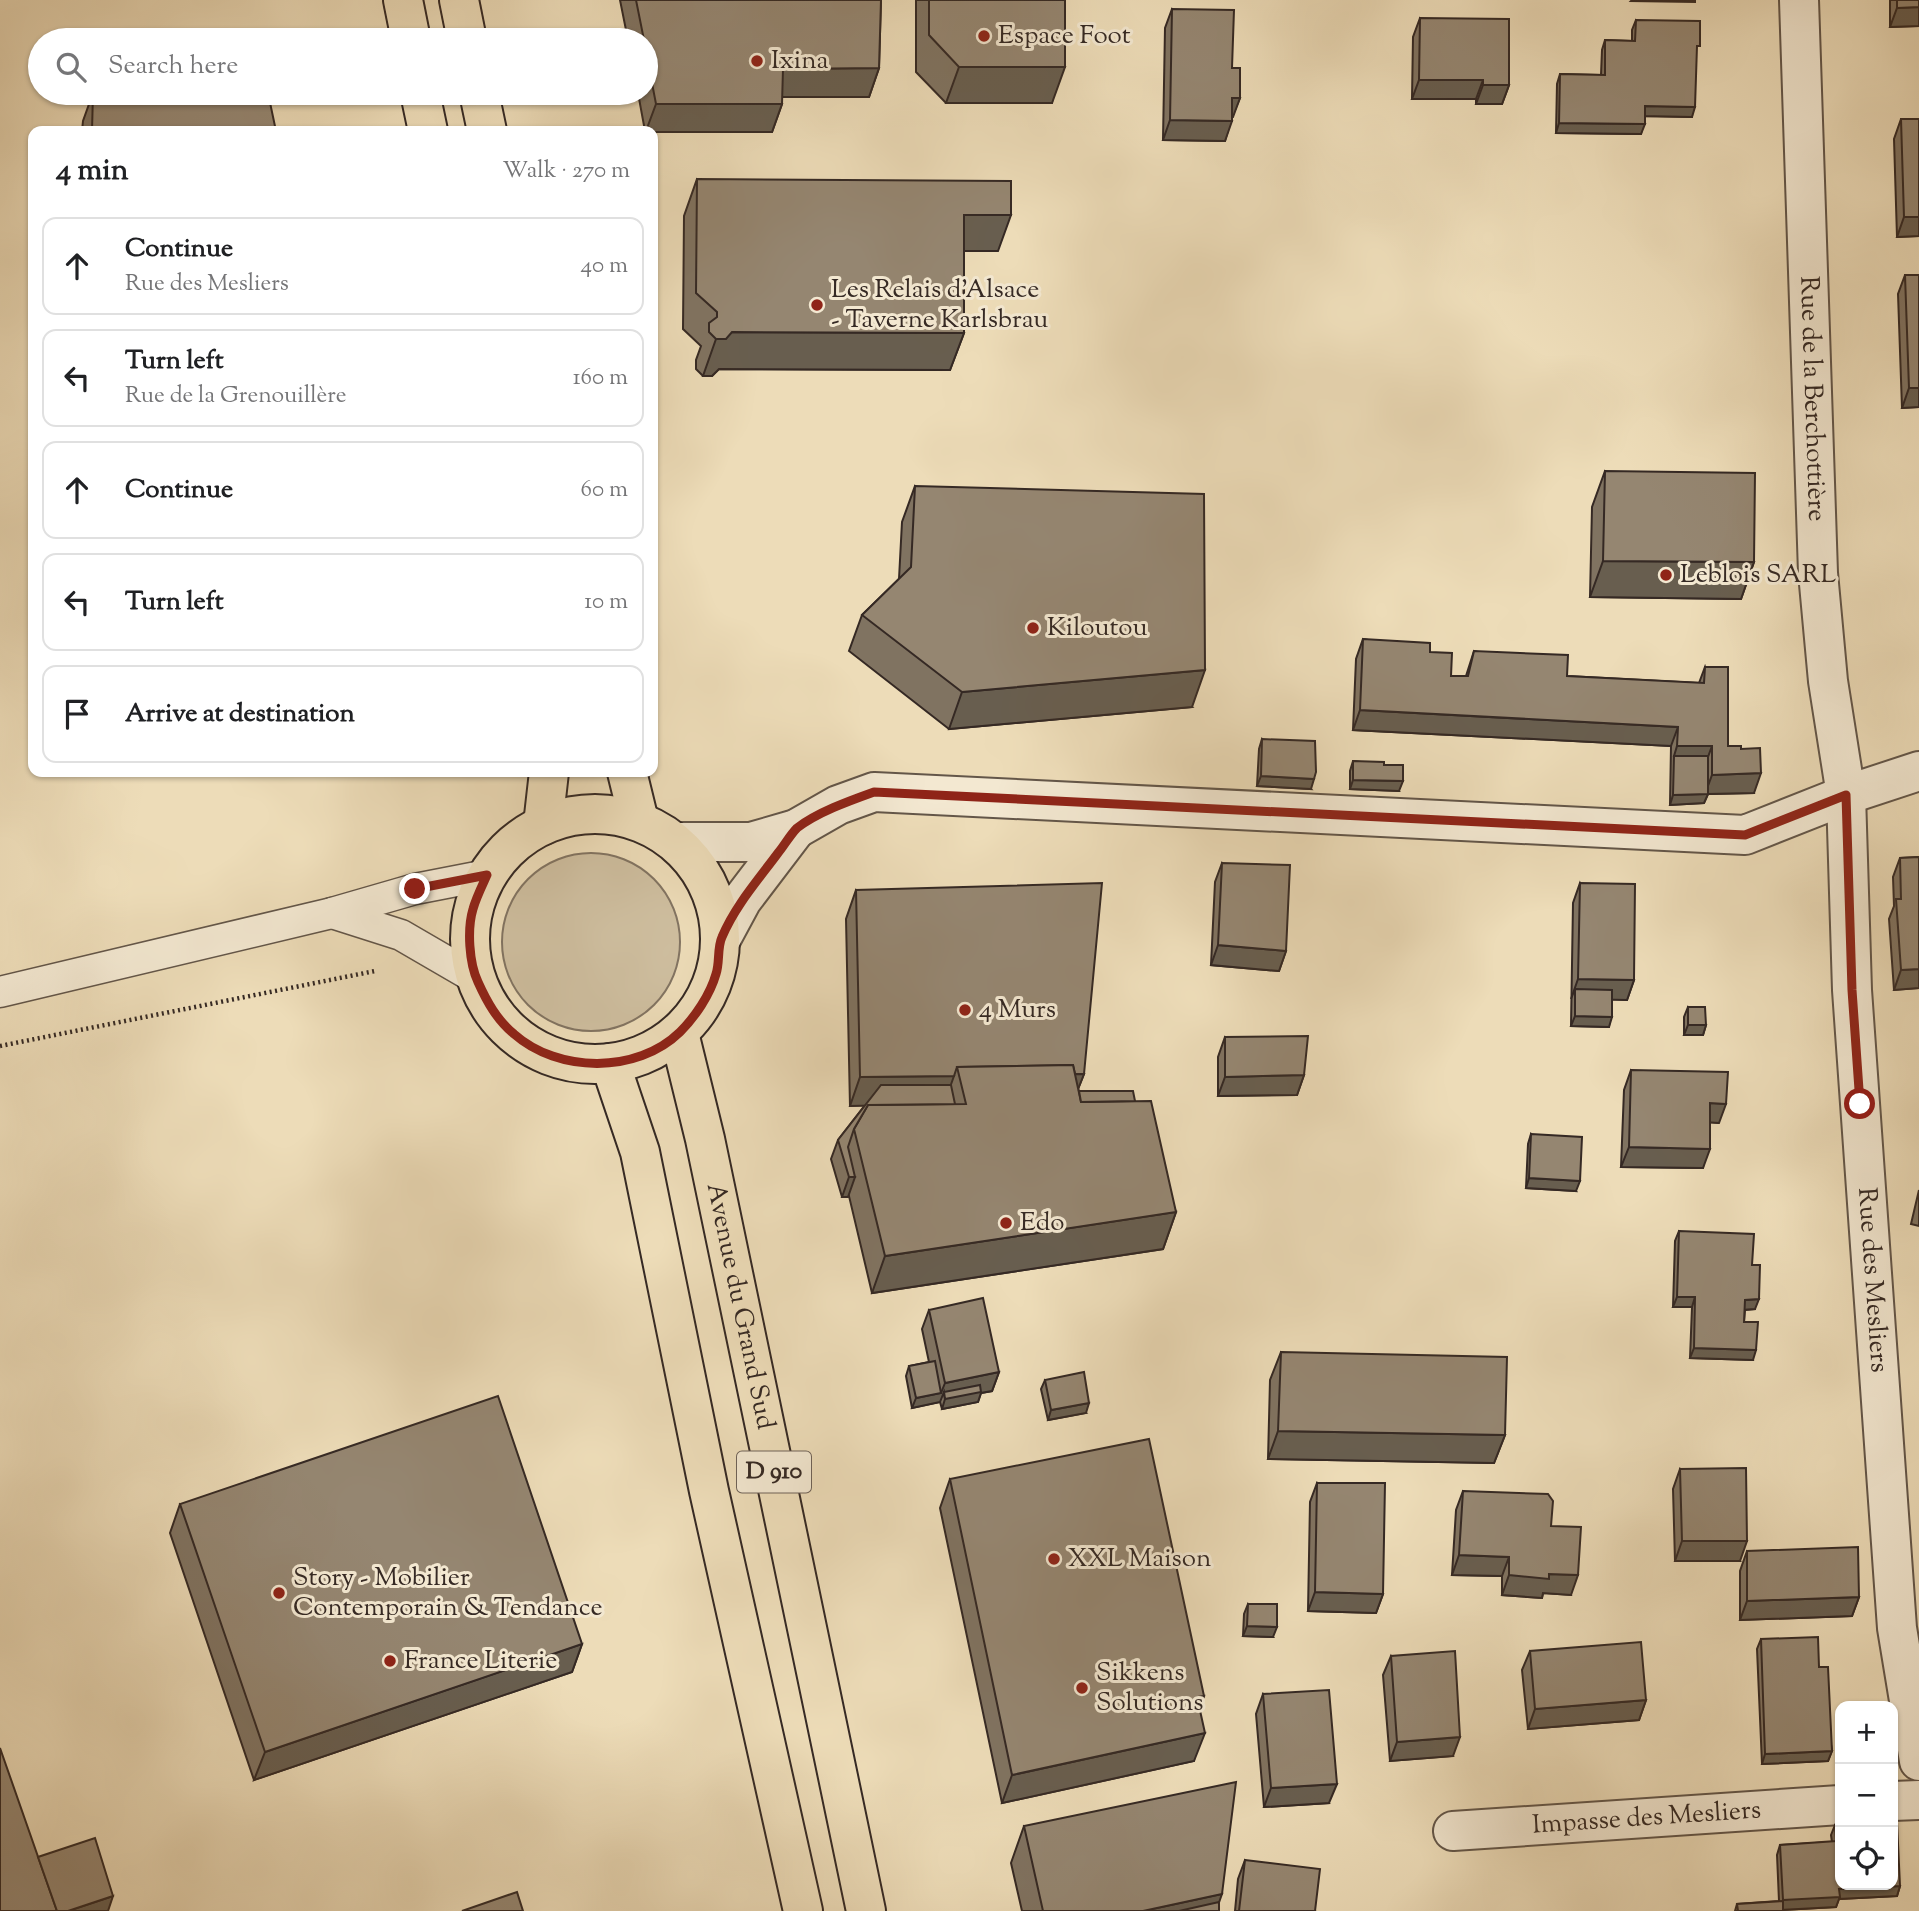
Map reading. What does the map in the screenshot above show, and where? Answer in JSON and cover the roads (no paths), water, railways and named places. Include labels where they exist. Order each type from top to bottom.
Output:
[{"type":"main road","points":[[403,0],[409,28]]},
{"type":"main road","points":[[459,0],[465,28]]},
{"type":"main road","points":[[423,105],[427,126]]},
{"type":"main road","points":[[482,105],[486,126]]},
{"type":"main road","points":[[543,825],[548,777]]},
{"type":"main road","points":[[628,777],[639,821]]},
{"type":"main road","points":[[607,814],[639,821],[675,842],[702,872],[716,904],[721,939],[716,974],[702,1005],[679,1033],[658,1048],[635,1058],[610,1063],[576,1062],[542,1053],[514,1034],[491,1009],[475,978],[469,944],[472,910],[487,875],[511,846],[543,825],[574,815],[607,814]]},
{"type":"main road","name":"Avenue du Grand Sud","points":[[679,1033],[708,1152],[866,1911]]},
{"type":"main road","name":"D 910","points":[[610,1063],[640,1152],[712,1504],[803,1911]]},
{"type":"street","name":"Rue de la Berchottière","points":[[1799,0],[1818,573],[1828,681],[1846,795]]},
{"type":"street","points":[[675,842],[751,842],[796,829],[838,805],[874,792],[1745,835],[1846,795],[1919,771]]},
{"type":"street","name":"Rue des Mesliers","points":[[1846,795],[1852,990],[1896,1614],[1919,1761]]},
{"type":"street","points":[[721,939],[742,900],[796,829]]},
{"type":"street","points":[[1898,1801],[1919,1800]]},
{"type":"street","name":"Impasse des Mesliers","points":[[1453,1830],[1835,1805]]},
{"type":"lane","points":[[0,992],[332,913],[415,889],[487,875]]},
{"type":"lane","points":[[332,913],[401,935],[475,978]]},
{"type":"place","name":"Espace Foot","points":[[984,36]]},
{"type":"place","name":"Ixina","points":[[757,61]]},
{"type":"place","name":"Les Relais d’Alsace - Taverne Karlsbrau","points":[[817,305]]},
{"type":"place","name":"Leblois SARL","points":[[1666,575]]},
{"type":"place","name":"Kiloutou","points":[[1033,628]]},
{"type":"place","name":"4 Murs","points":[[965,1010]]},
{"type":"place","name":"Edo","points":[[1006,1223]]},
{"type":"place","name":"XXL Maison","points":[[1054,1559]]},
{"type":"place","name":"Story - Mobilier Contemporain & Tendance","points":[[279,1593]]},
{"type":"place","name":"France Literie","points":[[390,1661]]},
{"type":"place","name":"Sikkens Solutions","points":[[1082,1688]]}]
